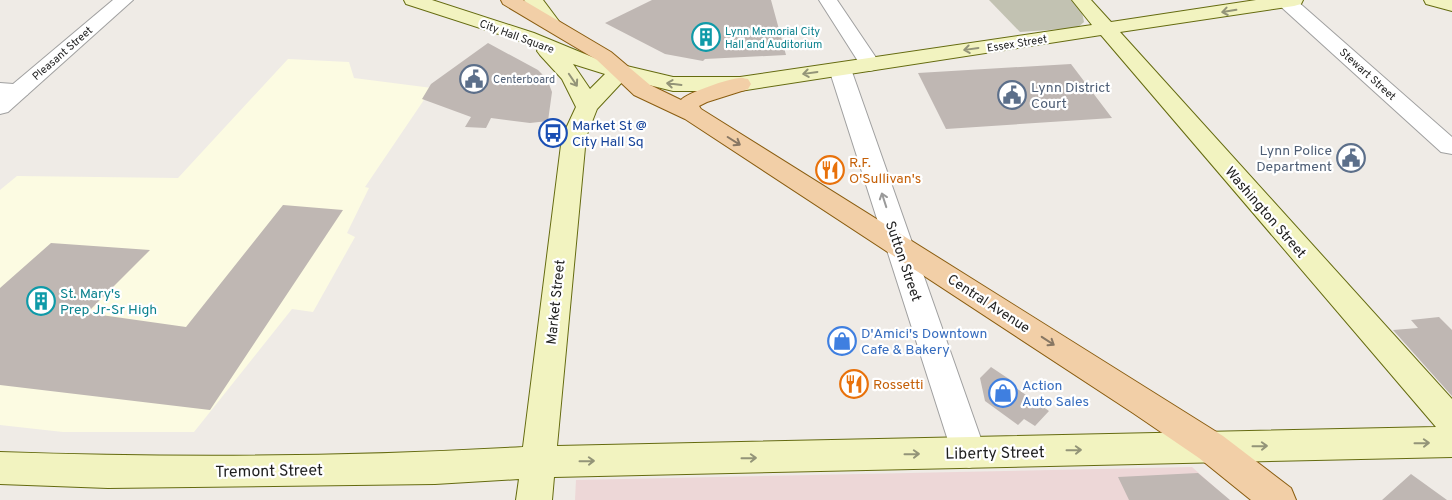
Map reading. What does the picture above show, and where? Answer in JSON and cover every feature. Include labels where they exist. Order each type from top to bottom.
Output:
[{"type":"main road","name":"City Hall Square","points":[[413,0],[527,38],[590,64],[684,85],[740,84]]},
{"type":"main road","points":[[455,0],[465,10],[490,25]]},
{"type":"main road","name":"City Hall Square","points":[[510,0],[592,48],[642,90],[693,114]]},
{"type":"main road","points":[[533,0],[551,24]]},
{"type":"main road","name":"Washington Street","points":[[1081,0],[1452,422]]},
{"type":"main road","points":[[1433,0],[1452,5]]},
{"type":"main road","name":"Essex Street","points":[[740,84],[1290,1]]},
{"type":"main road","points":[[527,38],[542,47],[561,63],[575,82],[586,106]]},
{"type":"main road","name":"Market Street","points":[[534,500],[573,143],[577,125],[586,106],[621,71]]},
{"type":"main road","points":[[693,114],[688,106],[695,98],[740,84]]},
{"type":"main road","name":"Central Avenue","points":[[693,114],[1145,403],[1211,448],[1278,500]]},
{"type":"main road","name":"Liberty Street","points":[[538,462],[1452,442]]},
{"type":"main road","name":"Tremont Street","points":[[0,468],[108,472],[435,468],[538,462]]},
{"type":"street","name":"Pleasant Street","points":[[0,107],[10,90],[124,0]]},
{"type":"street","points":[[828,0],[870,64]]},
{"type":"street","name":"Stewart Street","points":[[1290,1],[1450,147]]},
{"type":"street","name":"Sutton Street","points":[[840,69],[970,453]]},
{"type":"shaded area","points":[[989,0],[1071,0],[1082,12],[1084,22],[1077,28],[1020,32]]},
{"type":"shaded area","points":[[288,59],[349,62],[354,78],[432,88],[365,187],[369,188],[347,233],[355,237],[313,312],[292,309],[194,432],[63,432],[0,425],[0,190],[17,176],[178,178]]},
{"type":"shaded area","points":[[1192,467],[1229,500],[575,500],[576,480]]},
{"type":"building","name":"Lynn Memorial City Hall and Auditorium","points":[[652,0],[771,0],[786,55],[705,59],[703,61],[665,54],[605,23]]},
{"type":"building","points":[[488,43],[538,70],[547,79],[552,92],[548,121],[530,123],[491,118],[486,128],[465,127],[471,117],[422,99],[431,84]]},
{"type":"building","name":"Lynn District Court","points":[[1071,64],[1112,118],[946,129],[918,73]]},
{"type":"building","name":"St. Mary's Prep Jr-Sr High","points":[[283,205],[343,210],[210,410],[0,385],[0,288],[51,243],[150,250],[87,313],[186,327]]},
{"type":"building","points":[[1439,317],[1452,330],[1452,396],[1393,330],[1418,328],[1411,320]]},
{"type":"building","name":"Action Auto Sales","points":[[991,367],[1009,379],[1006,381],[1049,411],[1035,426],[1024,419],[1018,425],[985,401],[980,378]]},
{"type":"building","points":[[1198,473],[1230,500],[1129,500],[1118,477]]},
{"type":"building","points":[[1411,474],[1447,500],[1382,500]]},
{"type":"place","name":"Lynn Memorial City Hall and Auditorium","points":[[706,37]]},
{"type":"place","name":"Centerboard","points":[[474,79]]},
{"type":"place","name":"Lynn District Court","points":[[1012,95]]},
{"type":"place","name":"Market St @ City Hall Sq","points":[[553,133]]},
{"type":"place","name":"Lynn Police Department","points":[[1351,158]]},
{"type":"place","name":"R.F. O'Sullivan's","points":[[830,170]]},
{"type":"place","name":"St. Mary's Prep Jr-Sr High","points":[[41,301]]},
{"type":"place","name":"D'Amici's Downtown Cafe & Bakery","points":[[842,341]]},
{"type":"place","name":"Rossetti","points":[[854,384]]},
{"type":"place","name":"Action Auto Sales","points":[[1003,393]]}]
